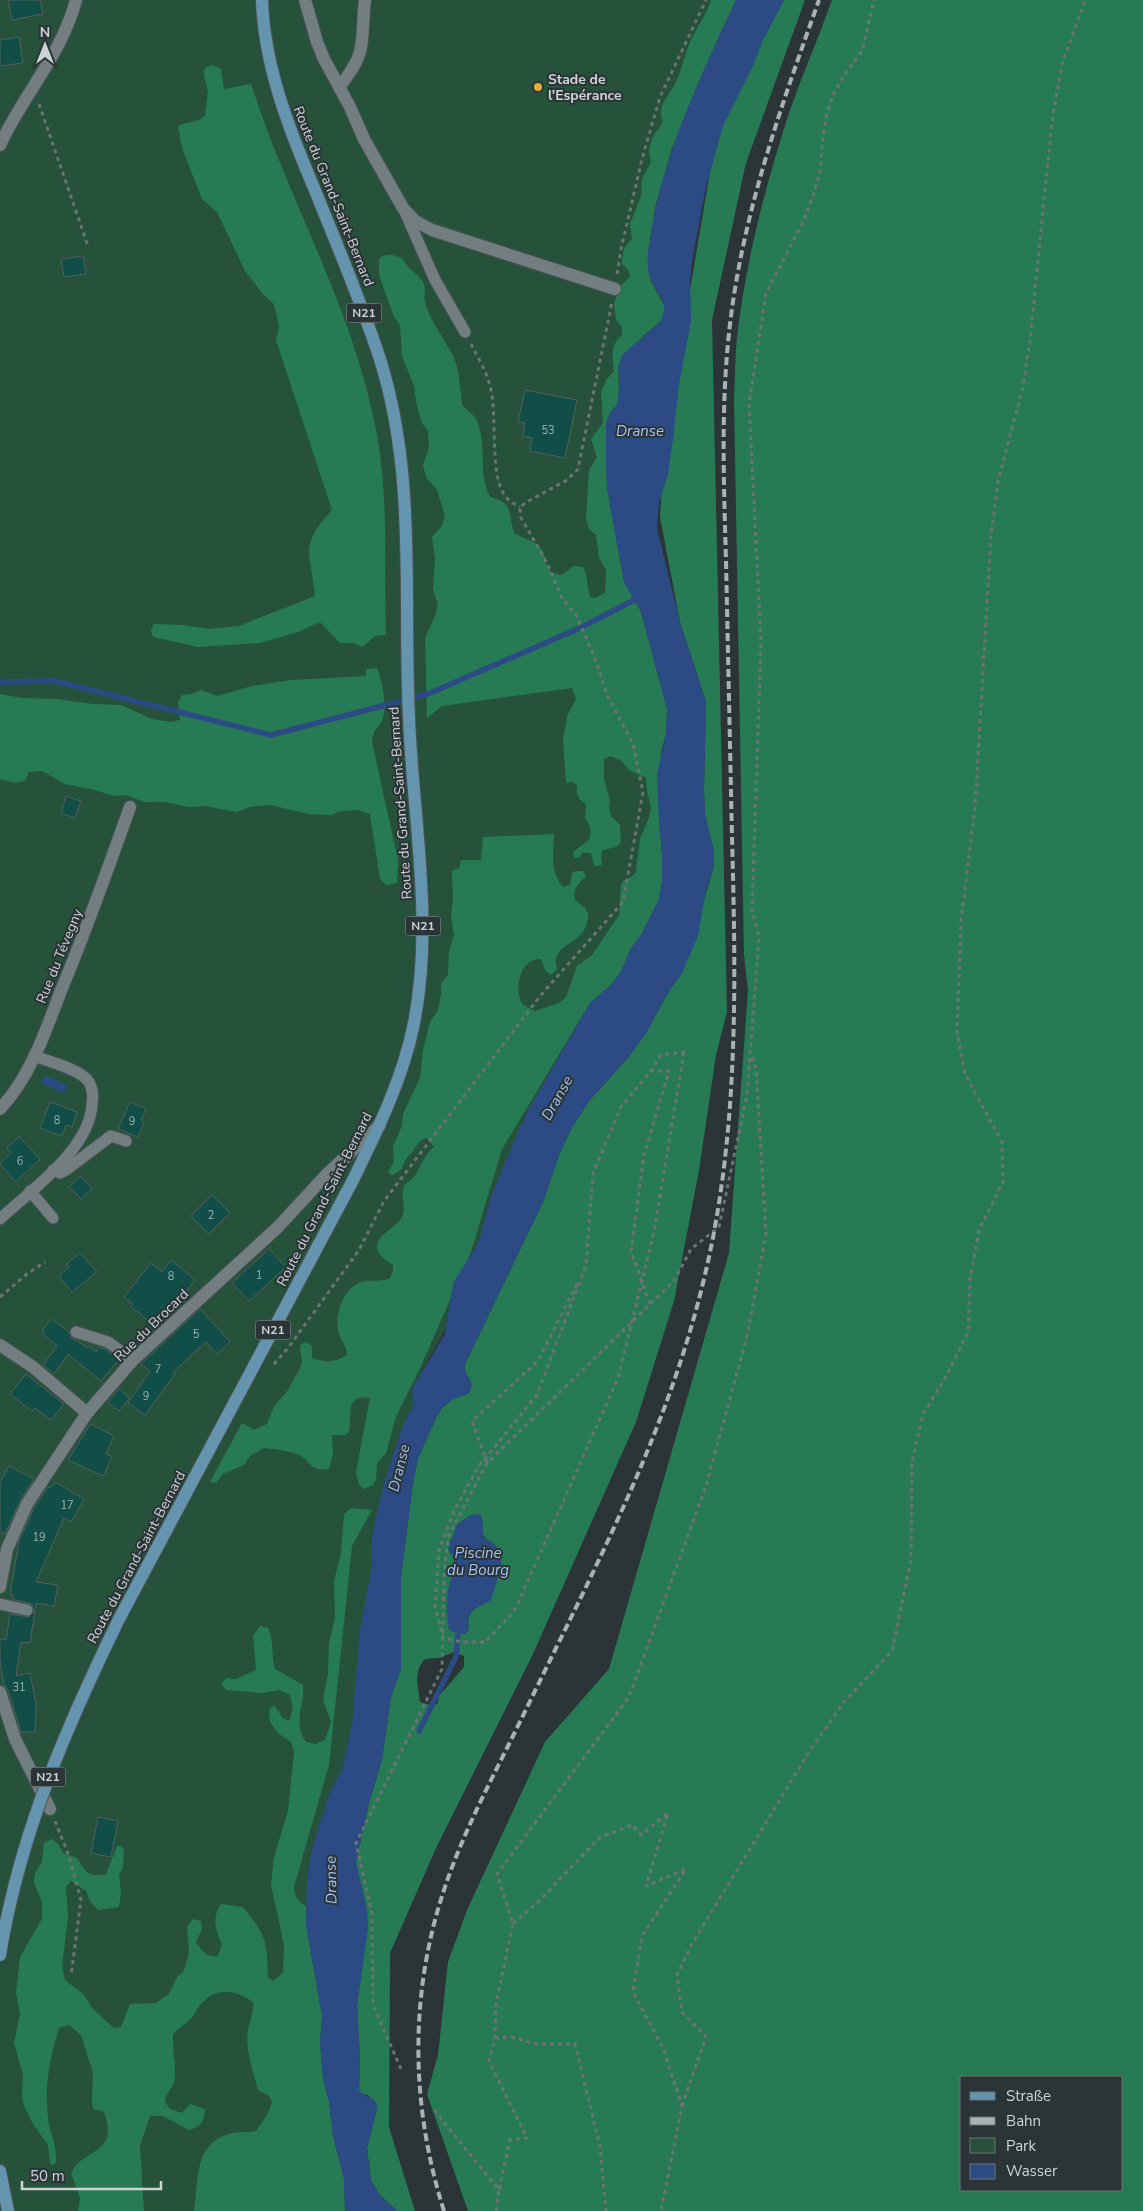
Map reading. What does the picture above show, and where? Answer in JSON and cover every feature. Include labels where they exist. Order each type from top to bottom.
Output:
[{"type":"main road","name":"Route du Grand-Saint-Bernard","points":[[1,1949],[8,1906],[26,1839],[45,1784],[80,1700],[127,1603],[380,1125],[402,1069],[408,1047],[414,1022],[421,972],[422,898],[409,722],[405,496],[402,462],[389,393],[358,295],[293,137],[282,103],[273,72],[262,0]]},
{"type":"main road","points":[[0,2171],[8,2211]]},
{"type":"street","points":[[0,145],[29,92],[62,40],[76,0]]},
{"type":"street","points":[[305,0],[317,42],[364,139],[403,208],[415,221],[432,230],[615,289]]},
{"type":"street","points":[[340,87],[360,57],[365,0]]},
{"type":"street","name":"Rue du Tévegny","points":[[0,1109],[21,1082],[34,1056],[82,942],[130,807]]},
{"type":"street","name":"Rue du Brocard","points":[[0,1587],[7,1549],[27,1504],[88,1413],[133,1360],[272,1233],[327,1174],[380,1125]]},
{"type":"street","points":[[0,1345],[33,1367],[88,1413]]},
{"type":"street","points":[[0,1692],[15,1739],[50,1809]]},
{"type":"lane","points":[[403,208],[427,264],[465,332]]},
{"type":"lane","points":[[0,1219],[53,1170],[84,1135],[92,1112],[93,1094],[89,1082],[61,1066],[34,1056]]},
{"type":"lane","points":[[53,1170],[60,1173],[66,1170],[111,1136],[126,1141]]},
{"type":"lane","points":[[30,1191],[53,1218]]},
{"type":"lane","points":[[76,1332],[108,1342],[133,1360]]},
{"type":"lane","points":[[0,1604],[27,1610]]},
{"type":"path","points":[[465,332],[489,382],[494,410],[500,485],[505,496],[514,504],[520,506],[567,480],[578,469],[615,289],[621,249],[660,97],[706,0]]},
{"type":"path","points":[[401,2069],[373,2005],[372,1914],[356,1843],[442,1669],[444,1575],[448,1537],[487,1463],[674,1281],[691,1249],[719,1227],[747,1094],[758,938],[752,910],[761,642],[749,404],[766,293],[801,226],[813,196],[820,172],[822,137],[828,113],[840,83],[862,51],[874,0]]},
{"type":"path","points":[[661,2211],[682,2106],[706,2037],[682,2012],[677,1975],[692,1944],[809,1752],[844,1702],[892,1651],[911,1560],[912,1462],[923,1414],[947,1375],[968,1332],[970,1280],[979,1230],[1004,1182],[1002,1142],[965,1074],[957,1032],[961,921],[975,807],[991,536],[998,481],[1023,386],[1030,340],[1052,121],[1062,64],[1085,0]]},
{"type":"path","points":[[29,92],[40,105],[88,246]]},
{"type":"path","points":[[271,1367],[288,1348],[359,1250],[384,1201],[541,995],[623,902],[643,792],[633,744],[607,695],[589,644],[576,615],[559,594],[547,563],[520,516],[520,506]]},
{"type":"path","points":[[496,2211],[510,2140],[527,2138],[489,2061],[494,2038],[496,2003],[513,1924],[497,1874],[628,1697],[670,1589],[711,1467],[747,1336],[766,1234],[756,1068],[750,1051]]},
{"type":"path","points":[[684,1052],[654,1232],[618,1378],[514,1612],[485,1642],[462,1642],[443,1638],[434,1606],[439,1550],[454,1511],[478,1467],[537,1395],[586,1265],[593,1173],[621,1107],[651,1070],[661,1054],[684,1052]]},
{"type":"path","points":[[650,1304],[631,1251],[644,1155],[669,1071],[651,1070]]},
{"type":"path","points":[[0,1297],[20,1279],[45,1262]]},
{"type":"path","points":[[487,1463],[472,1421],[538,1361],[586,1265]]},
{"type":"path","points":[[50,1809],[69,1856],[81,1900],[70,1976]]},
{"type":"path","points":[[513,1924],[541,1899],[599,1838],[632,1825],[641,1835],[668,1813],[646,1886],[686,1869],[642,1936],[633,1992],[663,2048],[682,2106]]},
{"type":"path","points":[[494,2038],[511,2037],[537,2044],[575,2044],[600,2146],[606,2211]]},
{"type":"path","points":[[434,2110],[499,2190]]},
{"type":"green space","points":[[0,0],[759,0],[690,146],[633,471],[689,845],[625,1009],[422,1371],[371,1733],[365,2211],[0,2211]]},
{"type":"green space","points":[[711,0],[736,0],[672,148],[655,207],[650,241],[650,280],[665,307],[664,314],[661,321],[644,335],[618,367],[619,397],[617,405],[610,413],[606,424],[607,488],[624,582],[641,612],[667,709],[666,734],[661,751],[659,822],[662,882],[659,901],[641,935],[631,948],[621,971],[612,984],[590,1003],[502,1149],[471,1252],[421,1366],[396,1417],[386,1453],[377,1463],[376,1480],[373,1485],[364,1489],[359,1485],[356,1472],[370,1398],[362,1398],[353,1403],[349,1432],[345,1435],[332,1435],[333,1454],[329,1469],[315,1468],[299,1455],[282,1450],[264,1448],[250,1456],[244,1465],[223,1474],[216,1483],[210,1482],[242,1423],[254,1430],[267,1424],[274,1406],[286,1393],[300,1368],[302,1362],[301,1344],[307,1342],[312,1346],[312,1358],[317,1360],[330,1361],[347,1355],[337,1324],[341,1303],[353,1286],[366,1281],[389,1279],[393,1272],[393,1265],[379,1253],[377,1243],[401,1219],[404,1212],[404,1187],[416,1174],[427,1154],[434,1147],[427,1138],[422,1140],[406,1159],[402,1169],[392,1175],[388,1172],[394,1162],[393,1146],[402,1126],[403,1114],[420,1078],[423,1050],[430,1022],[438,1010],[441,983],[448,975],[449,951],[454,935],[451,916],[453,899],[452,871],[459,868],[461,860],[481,860],[483,837],[554,834],[554,868],[563,887],[570,885],[572,873],[576,871],[583,871],[586,876],[577,886],[575,892],[575,900],[588,913],[584,930],[558,953],[556,960],[557,970],[550,975],[545,970],[541,959],[534,960],[525,967],[519,979],[518,986],[521,1001],[524,1005],[535,1011],[559,1003],[566,997],[577,966],[592,955],[619,915],[621,885],[623,881],[633,876],[636,872],[640,839],[649,818],[651,807],[646,778],[629,770],[622,761],[611,756],[604,759],[604,779],[610,801],[609,810],[612,817],[620,825],[621,843],[616,847],[603,850],[601,854],[602,865],[594,866],[591,853],[582,853],[580,857],[574,858],[573,852],[590,839],[590,833],[585,819],[586,804],[578,797],[577,786],[573,782],[566,783],[563,741],[567,716],[576,699],[572,688],[442,706],[427,718],[425,638],[438,604],[433,589],[435,559],[432,537],[442,526],[445,516],[437,490],[426,477],[423,465],[429,448],[428,431],[422,423],[417,407],[414,386],[402,356],[400,325],[394,317],[379,275],[379,259],[388,255],[394,255],[403,259],[423,282],[426,307],[450,350],[457,368],[462,405],[475,417],[480,428],[486,488],[490,497],[504,503],[507,507],[515,534],[541,548],[551,572],[562,575],[573,566],[583,567],[590,597],[595,598],[605,593],[606,570],[599,558],[596,535],[589,529],[586,519],[589,470],[597,457],[591,439],[603,423],[601,392],[606,380],[614,371],[612,356],[614,347],[622,335],[622,327],[616,320],[614,303],[621,285],[630,277],[628,269],[622,264],[623,253],[625,247],[632,239],[630,224],[641,196],[642,179],[651,162],[649,151],[652,138],[663,122],[661,116],[662,106],[675,84],[694,33]]},
{"type":"green space","points":[[777,0],[805,0],[746,163],[712,320],[727,1012],[716,1055],[699,1170],[674,1301],[636,1422],[533,1654],[437,1846],[390,1953],[389,2127],[415,2211],[397,2211],[380,2195],[371,2181],[367,2148],[377,2108],[368,2095],[362,2094],[359,2090],[360,2059],[357,2006],[365,1945],[356,1862],[369,1803],[382,1759],[391,1697],[401,1669],[401,1577],[418,1458],[442,1408],[453,1399],[469,1393],[471,1384],[465,1372],[465,1364],[543,1202],[559,1155],[571,1129],[589,1101],[627,1059],[646,1033],[669,991],[682,973],[714,866],[714,851],[705,815],[706,702],[680,622],[660,517],[665,438],[716,136]],"holes":[[[471,1515],[483,1523],[482,1531],[484,1536],[496,1546],[486,1603],[471,1612],[468,1619],[469,1630],[448,1622],[448,1592],[456,1568],[450,1542],[458,1524]],[[454,1652],[464,1656],[464,1667],[439,1696],[438,1703],[433,1706],[420,1702],[417,1679],[421,1664],[425,1659],[439,1658]]]},
{"type":"green space","points":[[832,0],[1143,0],[1143,2211],[468,2211],[427,2094],[438,2055],[448,1962],[467,1910],[545,1742],[609,1669],[729,1253],[748,990],[744,955],[734,398],[736,345],[751,251],[773,165],[790,110]]},
{"type":"green space","points":[[212,65],[221,69],[224,89],[251,84],[274,149],[336,298],[369,396],[383,481],[386,635],[375,636],[362,647],[353,643],[340,643],[320,622],[298,632],[260,643],[198,647],[153,637],[151,631],[154,624],[183,625],[209,629],[239,626],[315,596],[309,550],[314,533],[332,510],[276,340],[279,326],[274,304],[263,294],[245,271],[217,212],[202,199],[182,148],[178,126],[199,120],[205,116],[208,92],[204,75],[205,68]]},
{"type":"green space","points":[[377,668],[381,679],[384,713],[381,722],[375,730],[372,742],[398,860],[397,883],[386,885],[380,879],[370,814],[358,810],[340,811],[332,815],[309,814],[270,805],[250,807],[236,812],[205,806],[188,807],[166,802],[145,802],[125,795],[114,796],[65,784],[42,771],[29,772],[25,781],[15,783],[0,779],[0,694],[22,698],[121,705],[152,719],[171,722],[180,720],[178,702],[182,695],[192,694],[201,690],[217,696],[252,686],[291,680],[366,676],[366,669]]},
{"type":"green space","points":[[351,1508],[372,1510],[352,1546],[329,1765],[294,1887],[297,1899],[306,1906],[306,1925],[322,2016],[320,2043],[323,2079],[329,2102],[333,2136],[344,2179],[345,2211],[194,2211],[200,2166],[203,2155],[209,2146],[217,2139],[229,2134],[256,2131],[267,2115],[272,2102],[269,2096],[258,2090],[252,2068],[247,2037],[253,2002],[240,1995],[226,1992],[206,1999],[192,2018],[173,2034],[175,2080],[165,2102],[170,2109],[182,2113],[190,2104],[205,2109],[205,2113],[200,2125],[189,2130],[163,2116],[150,2116],[140,2146],[144,2211],[78,2211],[80,2198],[71,2173],[83,2159],[104,2144],[108,2126],[104,2112],[93,2109],[93,2073],[81,2035],[69,2025],[59,2028],[53,2050],[47,2083],[47,2106],[56,2151],[56,2163],[53,2165],[50,2164],[48,2145],[33,2124],[24,2106],[22,2096],[23,2075],[14,2043],[20,2014],[16,1993],[20,1957],[42,1919],[42,1902],[34,1883],[35,1873],[42,1862],[44,1843],[52,1839],[58,1844],[63,1853],[77,1858],[88,1873],[95,1875],[106,1874],[117,1846],[121,1846],[124,1850],[123,1868],[119,1875],[121,1893],[119,1907],[98,1910],[90,1901],[86,1891],[71,1881],[66,1887],[68,1917],[62,1966],[65,1980],[84,1995],[92,2008],[114,2028],[121,2027],[130,2004],[156,2003],[169,1994],[186,1964],[189,1952],[187,1927],[193,1919],[201,1921],[202,1929],[196,1942],[208,1955],[218,1956],[222,1944],[216,1928],[216,1914],[221,1904],[243,1907],[264,1939],[268,1977],[273,1981],[283,1973],[284,1945],[271,1885],[274,1857],[288,1811],[294,1752],[291,1742],[278,1733],[270,1722],[269,1710],[274,1705],[283,1718],[289,1721],[293,1708],[290,1695],[279,1690],[262,1693],[226,1690],[221,1684],[226,1678],[236,1679],[256,1670],[253,1636],[260,1626],[268,1628],[275,1669],[303,1685],[299,1720],[306,1742],[315,1744],[325,1740],[331,1722],[323,1700],[328,1674],[329,1643],[335,1618],[334,1581],[341,1553],[344,1514]]},
{"type":"water","name":"Dranse","points":[[736,0],[784,0],[723,126],[706,187],[692,261],[690,281],[691,321],[679,385],[668,474],[659,503],[657,527],[680,622],[706,702],[705,815],[714,851],[714,867],[706,889],[698,936],[682,973],[669,991],[646,1033],[627,1059],[589,1101],[571,1129],[559,1155],[543,1202],[465,1364],[465,1372],[471,1384],[469,1393],[453,1399],[442,1408],[418,1458],[401,1577],[401,1669],[391,1697],[382,1759],[369,1803],[356,1862],[367,1909],[368,1929],[357,2006],[360,2059],[359,2090],[376,2102],[377,2108],[367,2148],[371,2181],[380,2195],[397,2211],[345,2211],[344,2179],[333,2136],[329,2102],[323,2079],[320,2042],[322,2016],[306,1925],[307,1880],[312,1849],[329,1795],[342,1769],[352,1725],[360,1630],[371,1571],[372,1536],[384,1483],[402,1428],[413,1406],[412,1389],[445,1334],[453,1283],[478,1244],[491,1197],[527,1112],[590,1003],[612,984],[621,971],[631,948],[641,935],[658,901],[662,882],[662,854],[657,774],[666,734],[667,709],[641,612],[624,582],[607,488],[606,424],[610,413],[617,405],[620,382],[618,367],[622,355],[661,321],[664,304],[651,280],[648,265],[648,249],[656,207],[673,146],[684,116]]},
{"type":"water","points":[[45,1075],[67,1085],[64,1093],[41,1083]]},
{"type":"water","name":"Piscine du Bourg","points":[[477,1514],[482,1516],[483,1537],[496,1546],[501,1558],[501,1565],[491,1600],[470,1613],[469,1630],[465,1634],[458,1634],[449,1630],[448,1625],[448,1590],[456,1566],[448,1550],[457,1524],[471,1515]]},
{"type":"building","points":[[8,0],[40,0],[43,14],[12,20]]},
{"type":"building","points":[[19,37],[23,63],[0,66],[0,40]]},
{"type":"building","points":[[83,256],[86,274],[64,277],[61,259]]},
{"type":"building","points":[[525,390],[577,400],[565,458],[530,451],[532,438],[523,436],[525,423],[518,422]]},
{"type":"building","points":[[66,796],[81,801],[75,818],[61,813]]},
{"type":"building","points":[[50,1102],[77,1112],[72,1127],[66,1125],[62,1136],[40,1128]]},
{"type":"building","points":[[130,1102],[146,1109],[141,1120],[144,1122],[138,1137],[118,1129]]},
{"type":"building","points":[[19,1137],[40,1159],[16,1182],[0,1164],[11,1153],[7,1148]]},
{"type":"building","points":[[81,1176],[92,1189],[81,1199],[69,1187]]},
{"type":"building","points":[[212,1195],[230,1213],[209,1234],[191,1216]]},
{"type":"building","points":[[269,1249],[286,1267],[249,1301],[232,1283]]},
{"type":"building","points":[[80,1253],[97,1272],[72,1292],[59,1276],[69,1267],[66,1264]]},
{"type":"building","points":[[171,1260],[195,1280],[185,1293],[189,1297],[157,1327],[131,1307],[133,1304],[124,1297],[151,1263],[162,1272]]},
{"type":"building","points":[[200,1309],[230,1342],[217,1354],[206,1342],[173,1372],[175,1374],[145,1415],[128,1403],[150,1371],[141,1364]]},
{"type":"building","points":[[51,1319],[69,1332],[71,1337],[88,1348],[89,1346],[96,1352],[99,1347],[105,1349],[119,1359],[101,1381],[68,1354],[54,1374],[43,1365],[57,1346],[43,1334],[43,1329]]},
{"type":"building","points":[[26,1374],[64,1404],[51,1420],[35,1408],[32,1411],[10,1394]]},
{"type":"building","points":[[119,1389],[130,1398],[119,1411],[108,1402]]},
{"type":"building","points":[[90,1424],[114,1436],[106,1454],[112,1457],[103,1476],[68,1460]]},
{"type":"building","points":[[9,1466],[34,1479],[20,1501],[5,1534],[0,1532],[0,1482]]},
{"type":"building","points":[[55,1482],[84,1499],[71,1522],[64,1518],[36,1582],[58,1585],[54,1606],[36,1603],[30,1643],[21,1642],[16,1676],[30,1673],[36,1705],[35,1732],[21,1732],[8,1690],[4,1685],[0,1660],[0,1639],[6,1640],[10,1614],[29,1617],[34,1612],[32,1604],[12,1599],[13,1595],[10,1595],[19,1541],[34,1508],[48,1487],[51,1488]]},
{"type":"building","points":[[98,1817],[118,1821],[111,1857],[91,1853]]},
{"type":"waterway","points":[[0,682],[55,681],[271,735],[428,694],[582,627],[640,597]]},
{"type":"waterway","points":[[419,1731],[456,1657],[458,1634]]},
{"type":"railway","points":[[444,2211],[433,2171],[425,2130],[418,2048],[420,2006],[425,1965],[434,1924],[452,1866],[482,1798],[563,1634],[643,1462],[691,1329],[715,1228],[729,1117],[734,1005],[724,452],[724,398],[728,343],[733,299],[751,212],[789,84],[819,0]]},
{"type":"place","name":"Stade de l'Espérance","points":[[538,87]]}]
